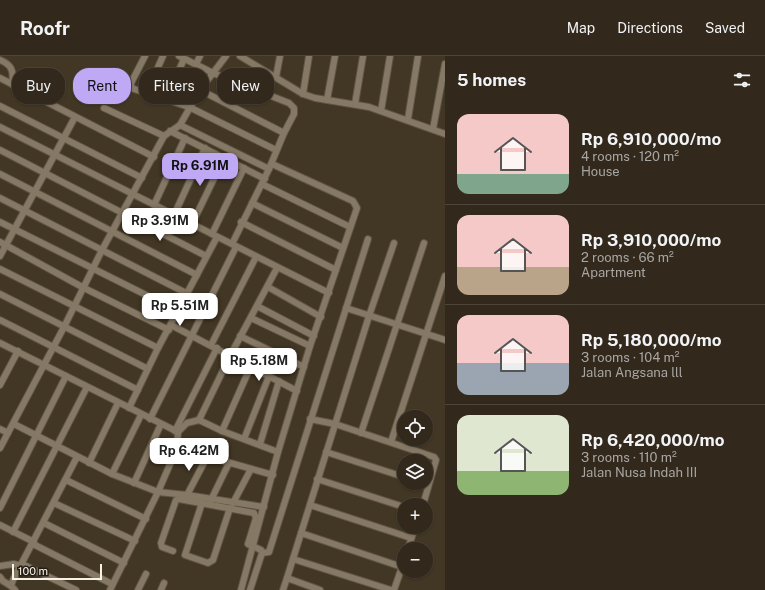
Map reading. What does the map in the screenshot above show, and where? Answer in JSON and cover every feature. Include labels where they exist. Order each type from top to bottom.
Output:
[{"type":"street","points":[[140,68],[145,56]]},
{"type":"street","points":[[158,68],[163,56]]},
{"type":"street","points":[[196,64],[200,56]]},
{"type":"street","points":[[209,78],[226,56]]},
{"type":"street","points":[[240,56],[252,59],[276,78],[303,94],[327,100],[355,104],[381,111],[408,119],[445,134]]},
{"type":"street","points":[[276,78],[280,56]]},
{"type":"street","points":[[303,94],[309,56]]},
{"type":"street","points":[[327,100],[335,56]]},
{"type":"street","points":[[355,104],[363,56]]},
{"type":"street","points":[[381,111],[390,56]]},
{"type":"street","points":[[408,119],[418,56]]},
{"type":"street","points":[[150,419],[192,335],[234,245],[242,222],[271,167],[276,150],[294,114],[294,108],[289,103],[213,73],[182,57],[178,68]]},
{"type":"street","points":[[0,60],[12,69]]},
{"type":"street","points":[[433,129],[445,64]]},
{"type":"street","points":[[139,69],[131,87],[139,90]]},
{"type":"street","points":[[0,78],[12,84]]},
{"type":"street","points":[[209,94],[284,132]]},
{"type":"street","points":[[50,104],[154,157]]},
{"type":"street","points":[[180,104],[276,150]]},
{"type":"street","points":[[0,448],[14,424],[43,364],[64,327],[102,250],[134,194],[164,136],[180,125],[191,104]]},
{"type":"street","points":[[0,106],[142,178]]},
{"type":"street","points":[[104,108],[164,136]]},
{"type":"street","points":[[0,256],[3,244],[15,230],[75,117]]},
{"type":"street","points":[[180,125],[254,162],[271,167],[354,201],[357,208],[329,294],[310,346],[278,452],[254,547],[241,590]]},
{"type":"street","points":[[0,127],[329,294]]},
{"type":"street","points":[[170,131],[247,170],[264,181],[350,227]]},
{"type":"street","points":[[154,205],[185,138]]},
{"type":"street","points":[[174,215],[205,148]]},
{"type":"street","points":[[0,150],[206,256]]},
{"type":"street","points":[[192,224],[224,158]]},
{"type":"street","points":[[129,408],[158,348],[188,294],[247,170],[254,162]]},
{"type":"street","points":[[0,174],[36,191],[197,275]]},
{"type":"street","points":[[0,198],[188,294]]},
{"type":"street","points":[[252,203],[343,248]]},
{"type":"street","points":[[0,222],[178,311]]},
{"type":"street","points":[[242,222],[336,270]]},
{"type":"street","points":[[262,553],[269,552],[368,240]]},
{"type":"street","points":[[284,590],[317,479],[394,243]]},
{"type":"street","points":[[361,433],[424,243]]},
{"type":"street","points":[[3,244],[84,288],[170,327],[192,335],[250,368],[297,391]]},
{"type":"street","points":[[0,525],[111,587],[158,492],[177,448],[177,432],[214,347],[256,257]]},
{"type":"street","points":[[199,420],[240,336],[268,288],[277,268]]},
{"type":"street","points":[[0,269],[158,348]]},
{"type":"street","points":[[391,442],[445,276]]},
{"type":"street","points":[[268,288],[321,317]]},
{"type":"street","points":[[0,294],[148,369]]},
{"type":"street","points":[[257,306],[314,336]]},
{"type":"street","points":[[346,308],[396,326],[445,340]]},
{"type":"street","points":[[251,318],[310,346]]},
{"type":"street","points":[[0,320],[138,390]]},
{"type":"street","points":[[240,336],[304,367]]},
{"type":"street","points":[[0,343],[177,432]]},
{"type":"street","points":[[0,385],[18,351]]},
{"type":"street","points":[[222,431],[250,368]]},
{"type":"street","points":[[0,508],[66,376]]},
{"type":"street","points":[[244,439],[269,376]]},
{"type":"street","points":[[260,444],[279,381]]},
{"type":"street","points":[[13,532],[87,387]]},
{"type":"street","points":[[89,463],[118,403]]},
{"type":"street","points":[[112,474],[141,415]]},
{"type":"street","points":[[310,419],[335,424],[425,454]]},
{"type":"street","points":[[177,432],[187,423],[199,420],[222,431],[278,452]]},
{"type":"street","points":[[14,424],[89,463],[134,483],[158,492],[187,495],[231,505],[256,515],[248,544],[262,550],[262,553]]},
{"type":"street","points":[[134,483],[161,424]]},
{"type":"street","points":[[0,429],[8,434]]},
{"type":"street","points":[[177,448],[273,475]]},
{"type":"street","points":[[326,452],[397,475]]},
{"type":"street","points":[[0,577],[13,588],[22,565],[77,457]]},
{"type":"street","points":[[187,495],[207,457]]},
{"type":"street","points":[[433,457],[436,463],[433,474]]},
{"type":"street","points":[[211,500],[229,463]]},
{"type":"street","points":[[202,503],[185,555],[208,563],[213,560],[231,505],[251,469]]},
{"type":"street","points":[[317,479],[397,505]]},
{"type":"street","points":[[66,480],[146,518]]},
{"type":"street","points":[[173,551],[161,545],[176,500],[182,499],[202,503],[264,507]]},
{"type":"street","points":[[54,503],[135,541]]},
{"type":"street","points":[[310,505],[411,538]]},
{"type":"street","points":[[44,523],[124,563]]},
{"type":"street","points":[[300,533],[397,562]]},
{"type":"street","points":[[410,542],[412,534]]},
{"type":"street","points":[[250,590],[262,553]]},
{"type":"street","points":[[292,559],[392,590],[397,578]]},
{"type":"street","points":[[0,566],[14,564],[22,565],[76,590]]},
{"type":"street","points":[[138,590],[146,574]]},
{"type":"street","points":[[287,578],[320,590]]},
{"type":"street","points":[[161,590],[164,583]]}]
